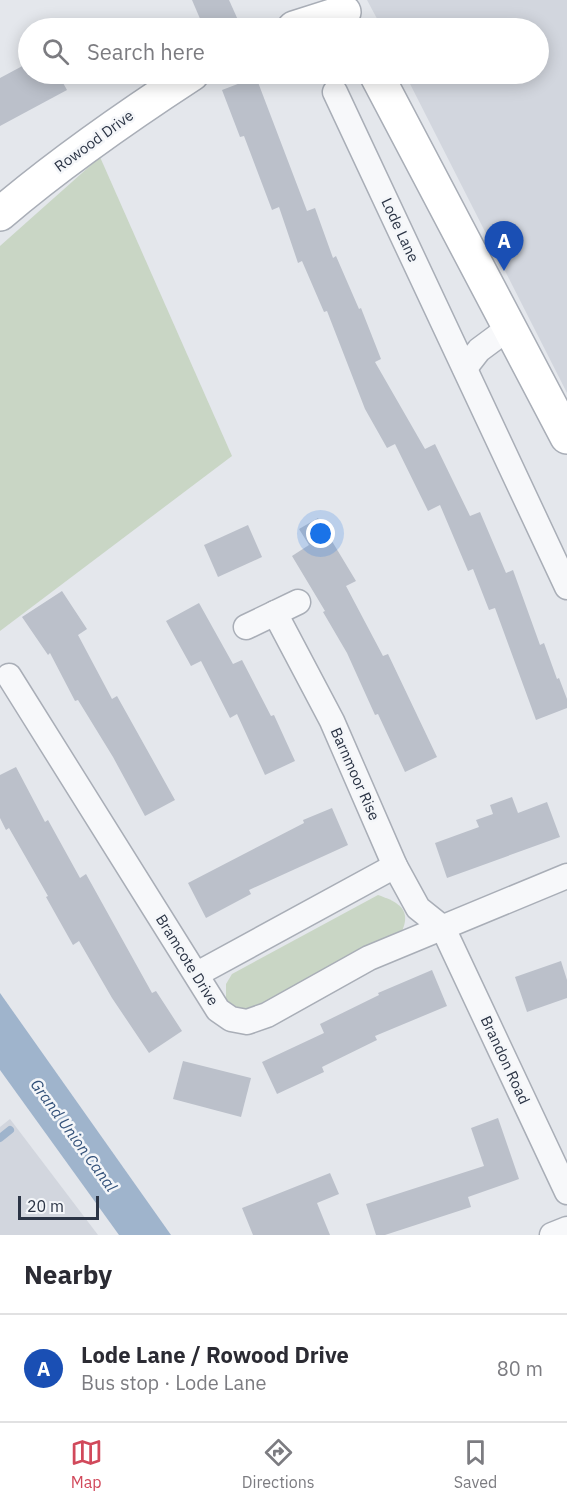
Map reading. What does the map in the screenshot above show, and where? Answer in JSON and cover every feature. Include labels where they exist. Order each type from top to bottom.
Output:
[{"type":"main road","points":[[330,18],[345,14]]},
{"type":"main road","name":"Rowood Drive","points":[[0,214],[32,187],[130,115],[177,84]]},
{"type":"main road","points":[[381,84],[567,437]]},
{"type":"street","name":"Lode Lane","points":[[334,92],[567,587]]},
{"type":"street","points":[[465,368],[479,350],[510,327]]},
{"type":"street","points":[[246,627],[298,602]]},
{"type":"street","name":"Barnmoor Rise","points":[[275,613],[332,721],[395,866],[418,908],[443,928]]},
{"type":"street","name":"Bramcote Drive","points":[[9,676],[218,1011],[231,1019],[248,1022],[267,1015],[369,958],[567,876]]},
{"type":"street","points":[[196,974],[395,866]]},
{"type":"street","name":"Brandon Road","points":[[443,928],[567,1192]]},
{"type":"street","points":[[552,1235],[567,1229]]},
{"type":"shaded area","points":[[367,0],[567,0],[567,393],[410,84],[549,84],[549,18],[377,18]]},
{"type":"shaded area","points":[[10,1119],[98,1235],[0,1235],[0,1127]]},
{"type":"green space","points":[[100,157],[232,456],[0,631],[0,246]]},
{"type":"green space","points":[[378,895],[393,901],[403,910],[405,921],[399,937],[254,1011],[238,1009],[226,1000],[226,984],[232,974]]},
{"type":"water","name":"Grand Union Canal","points":[[0,993],[171,1235],[119,1235],[0,1070]]},
{"type":"building","points":[[192,0],[229,0],[237,18],[200,18]]},
{"type":"building","points":[[18,68],[18,84],[64,84],[67,90],[0,126],[0,78]]},
{"type":"building","points":[[238,84],[259,84],[307,211],[315,208],[333,258],[336,256],[359,309],[361,308],[381,359],[375,362],[425,449],[435,444],[470,516],[480,512],[506,573],[513,570],[540,645],[544,643],[557,679],[559,678],[567,699],[567,708],[536,720],[495,608],[489,610],[473,569],[468,571],[440,505],[428,511],[395,444],[387,448],[365,409],[327,311],[324,312],[302,261],[298,263],[279,207],[272,210],[244,136],[240,137],[222,90]]},
{"type":"building","points":[[318,518],[356,581],[346,586],[383,656],[388,654],[437,757],[405,772],[378,714],[375,715],[347,653],[292,556],[309,545],[299,529]]},
{"type":"building","points":[[248,525],[262,557],[218,577],[204,545]]},
{"type":"building","points":[[62,591],[87,629],[78,635],[112,699],[117,696],[175,800],[145,816],[113,757],[78,700],[75,701],[50,653],[48,655],[22,617]]},
{"type":"building","points":[[199,603],[233,664],[242,660],[271,716],[274,715],[295,761],[265,775],[237,714],[230,718],[201,661],[191,666],[166,621]]},
{"type":"building","points":[[16,767],[45,822],[48,820],[80,878],[86,874],[152,993],[156,991],[182,1031],[149,1053],[112,998],[79,941],[73,945],[9,828],[6,830],[0,818],[0,775]]},
{"type":"building","points":[[512,797],[518,813],[547,802],[560,837],[447,878],[435,843],[479,827],[476,820],[493,814],[490,805]]},
{"type":"building","points":[[332,808],[348,845],[249,890],[251,894],[206,918],[188,883],[304,823],[303,820]]},
{"type":"building","points":[[561,961],[567,980],[567,998],[527,1012],[515,977]]},
{"type":"building","points":[[432,970],[447,1006],[375,1036],[377,1040],[322,1067],[324,1072],[277,1094],[262,1062],[324,1033],[320,1024],[379,995],[378,993]]},
{"type":"building","points":[[183,1061],[251,1078],[241,1117],[173,1099]]},
{"type":"building","points":[[498,1118],[519,1179],[468,1197],[471,1207],[385,1235],[376,1235],[366,1204],[484,1166],[471,1128]]},
{"type":"building","points":[[330,1173],[339,1194],[317,1203],[330,1235],[253,1235],[242,1208]]},
{"type":"waterway","points":[[0,1138],[10,1130]]},
{"type":"place","name":"Lode Lane / Rowood Drive","points":[[504,271]]}]
